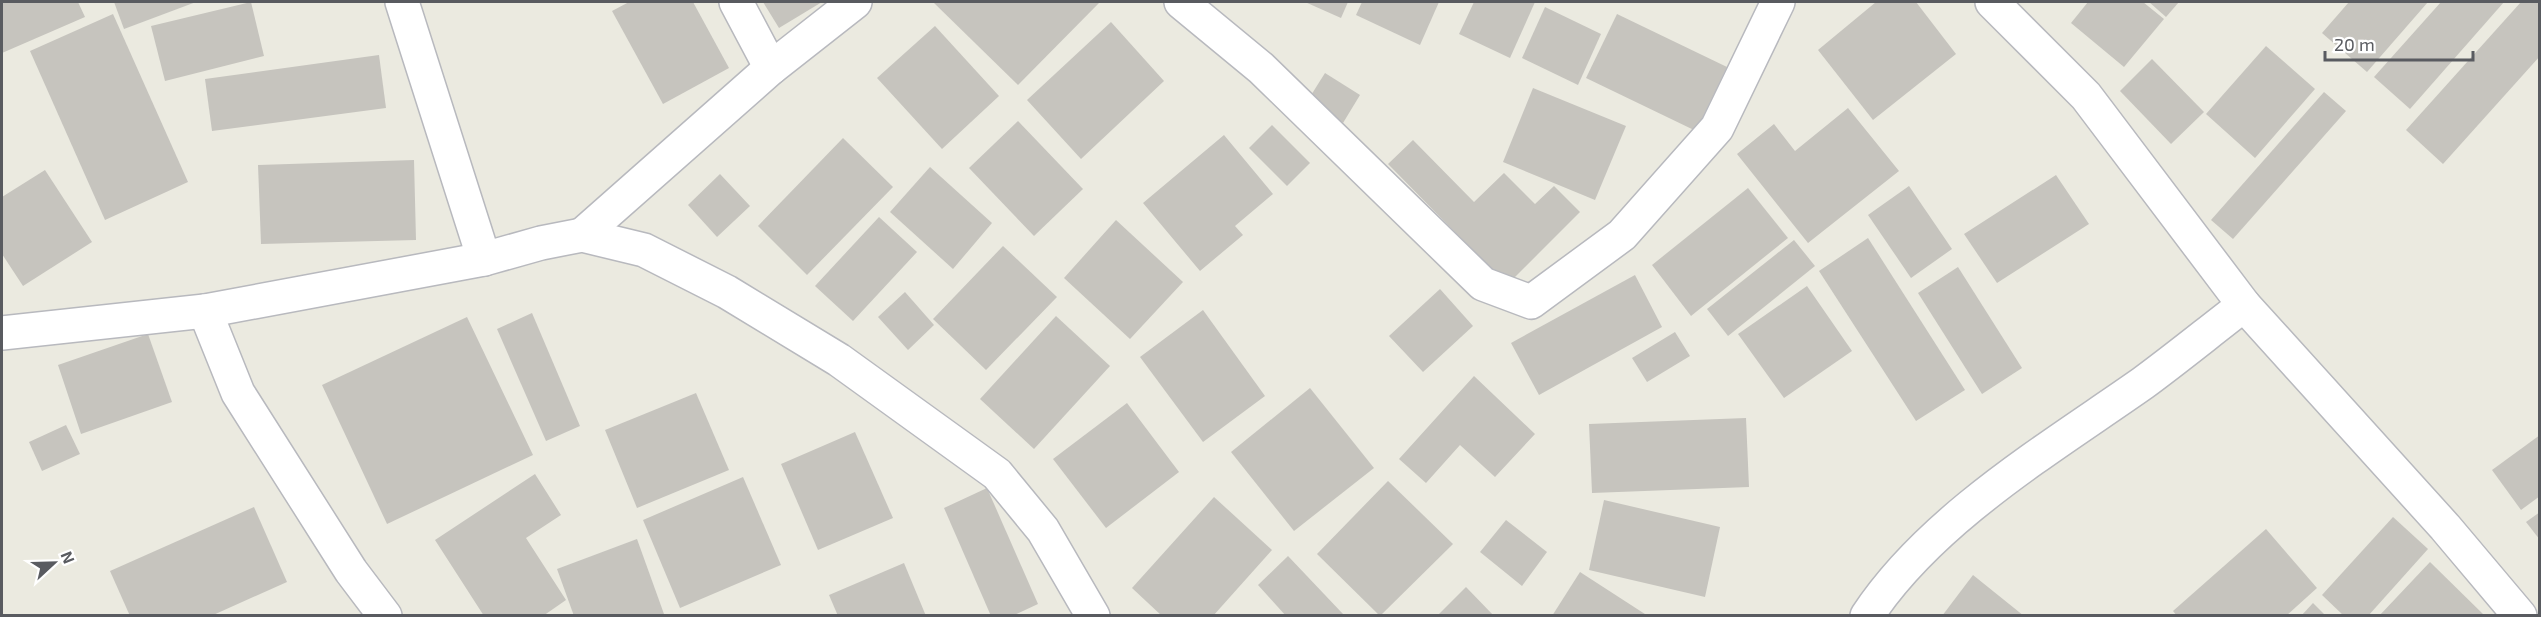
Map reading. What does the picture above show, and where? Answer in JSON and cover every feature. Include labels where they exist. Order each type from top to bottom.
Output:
[{"type":"street","points":[[402,2],[484,259]]},
{"type":"street","points":[[736,2],[771,68]]},
{"type":"street","points":[[582,235],[771,68],[855,2]]},
{"type":"street","points":[[1181,2],[1261,68],[1483,284],[1532,302],[1622,235],[1717,128],[1778,2]]},
{"type":"street","points":[[1992,2],[2086,96],[2244,305],[2445,528],[2520,615]]},
{"type":"street","points":[[2,333],[205,311],[484,259],[541,243],[582,235],[644,250],[727,292],[839,360],[989,467],[1043,530],[1088,614]]},
{"type":"street","points":[[1867,615],[1887,585],[1940,532],[2045,451],[2145,381],[2244,305]]},
{"type":"street","points":[[205,311],[238,393],[380,614]]},
{"type":"building","points":[[2,2],[78,2],[85,17],[2,53]]},
{"type":"building","points":[[114,2],[196,2],[124,29]]},
{"type":"building","points":[[251,2],[264,56],[165,81],[151,26]]},
{"type":"building","points":[[629,2],[693,2],[729,68],[663,104],[612,11]]},
{"type":"building","points":[[763,2],[822,2],[779,28]]},
{"type":"building","points":[[933,2],[1100,2],[1018,85]]},
{"type":"building","points":[[1305,2],[1348,2],[1341,18]]},
{"type":"building","points":[[1362,2],[1439,2],[1420,45],[1356,15]]},
{"type":"building","points":[[1474,2],[1535,2],[1510,58],[1459,34]]},
{"type":"building","points":[[1876,2],[1916,2],[1956,54],[1873,120],[1818,50]]},
{"type":"building","points":[[2088,2],[2143,2],[2164,19],[2124,67],[2071,23]]},
{"type":"building","points":[[2149,2],[2179,2],[2166,17]]},
{"type":"building","points":[[2349,2],[2428,2],[2367,72],[2322,33]]},
{"type":"building","points":[[2441,2],[2504,2],[2410,109],[2374,77]]},
{"type":"building","points":[[2521,2],[2540,2],[2540,56],[2443,164],[2406,130]]},
{"type":"building","points":[[1545,7],[1601,34],[1578,85],[1522,58]]},
{"type":"building","points":[[113,14],[188,182],[105,220],[30,51]]},
{"type":"building","points":[[1617,14],[1727,67],[1696,131],[1586,78]]},
{"type":"building","points":[[1111,22],[1164,81],[1081,159],[1027,100]]},
{"type":"building","points":[[935,26],[999,96],[942,149],[877,78]]},
{"type":"building","points":[[2266,46],[2315,89],[2255,158],[2206,114]]},
{"type":"building","points":[[379,55],[386,108],[212,131],[205,79]]},
{"type":"building","points":[[2152,59],[2204,112],[2171,144],[2120,91]]},
{"type":"building","points":[[1325,73],[1360,95],[1343,123],[1308,100]]},
{"type":"building","points":[[1533,88],[1626,126],[1595,200],[1503,162]]},
{"type":"building","points":[[2324,92],[2346,111],[2233,239],[2211,220]]},
{"type":"building","points":[[1848,108],[1899,171],[1808,243],[1737,154],[1774,124],[1795,151]]},
{"type":"building","points":[[1018,121],[1083,189],[1034,236],[969,168]]},
{"type":"building","points":[[1272,125],[1310,163],[1287,186],[1249,148]]},
{"type":"building","points":[[1224,135],[1273,194],[1235,226],[1243,235],[1200,271],[1143,203]]},
{"type":"building","points":[[843,138],[893,187],[807,275],[758,226]]},
{"type":"building","points":[[1413,140],[1474,202],[1504,173],[1535,204],[1554,186],[1580,212],[1507,285],[1388,164]]},
{"type":"building","points":[[414,160],[416,240],[261,244],[258,165]]},
{"type":"building","points":[[930,167],[992,223],[953,269],[890,212]]},
{"type":"building","points":[[45,170],[92,242],[23,286],[2,254],[2,197]]},
{"type":"building","points":[[720,174],[750,206],[717,237],[688,205]]},
{"type":"building","points":[[2056,175],[2089,224],[1997,283],[1964,234]]},
{"type":"building","points":[[1909,186],[1952,249],[1911,278],[1868,215]]},
{"type":"building","points":[[1748,188],[1788,238],[1691,316],[1652,265]]},
{"type":"building","points":[[879,217],[917,252],[853,321],[815,286]]},
{"type":"building","points":[[1116,220],[1183,282],[1130,339],[1064,278]]},
{"type":"building","points":[[1868,238],[1965,390],[1916,421],[1819,271]]},
{"type":"building","points":[[1794,240],[1815,266],[1728,336],[1707,309]]},
{"type":"building","points":[[1003,246],[1057,297],[986,370],[933,319]]},
{"type":"building","points":[[1958,267],[2022,368],[1982,394],[1918,293]]},
{"type":"building","points":[[1635,275],[1662,327],[1539,395],[1511,343]]},
{"type":"building","points":[[1807,286],[1852,351],[1784,398],[1738,334]]},
{"type":"building","points":[[1440,289],[1473,326],[1423,372],[1389,336]]},
{"type":"building","points":[[905,292],[934,325],[908,350],[878,317]]},
{"type":"building","points":[[1203,310],[1265,396],[1203,442],[1140,357]]},
{"type":"building","points":[[532,313],[580,426],[546,441],[497,329]]},
{"type":"building","points":[[1056,316],[1110,366],[1034,449],[980,399]]},
{"type":"building","points":[[467,317],[533,455],[387,524],[322,385]]},
{"type":"building","points":[[1675,332],[1690,356],[1647,382],[1632,358]]},
{"type":"building","points":[[148,334],[172,402],[81,434],[58,365]]},
{"type":"building","points":[[1474,376],[1535,434],[1495,477],[1460,445],[1426,483],[1399,459]]},
{"type":"building","points":[[1310,388],[1374,468],[1294,531],[1231,452]]},
{"type":"building","points":[[696,393],[729,470],[637,508],[605,430]]},
{"type":"building","points":[[1127,403],[1179,472],[1106,528],[1053,459]]},
{"type":"building","points":[[1746,418],[1749,487],[1592,493],[1589,424]]},
{"type":"building","points":[[66,425],[80,454],[42,471],[29,442]]},
{"type":"building","points":[[855,432],[893,518],[818,550],[781,464]]},
{"type":"building","points":[[2540,435],[2540,496],[2521,510],[2492,470]]},
{"type":"building","points":[[535,474],[561,515],[526,538],[566,600],[543,616],[484,616],[435,540]]},
{"type":"building","points":[[743,477],[781,565],[680,608],[643,520]]},
{"type":"building","points":[[1388,481],[1453,544],[1380,616],[1317,554]]},
{"type":"building","points":[[987,488],[1038,604],[1012,616],[991,616],[944,508]]},
{"type":"building","points":[[1214,497],[1272,550],[1213,616],[1162,616],[1132,588]]},
{"type":"building","points":[[1604,500],[1720,527],[1705,597],[1589,570]]},
{"type":"building","points":[[254,507],[287,582],[211,616],[130,616],[110,571]]},
{"type":"building","points":[[2540,512],[2540,540],[2526,522]]},
{"type":"building","points":[[2393,517],[2428,549],[2368,616],[2344,616],[2322,595]]},
{"type":"building","points":[[1506,520],[1547,552],[1522,586],[1480,552]]},
{"type":"building","points":[[2266,529],[2317,588],[2286,616],[2177,616],[2173,611]]},
{"type":"building","points":[[637,539],[664,614],[574,616],[557,569]]},
{"type":"building","points":[[1288,556],[1343,614],[1341,616],[1286,616],[1258,585]]},
{"type":"building","points":[[2430,562],[2485,616],[2379,616]]},
{"type":"building","points":[[904,563],[926,616],[838,616],[829,595]]},
{"type":"building","points":[[1580,572],[1648,616],[1552,616]]},
{"type":"building","points":[[1973,575],[2024,616],[1942,616]]},
{"type":"building","points":[[1466,587],[1494,616],[1437,616]]},
{"type":"building","points":[[2313,603],[2326,616],[2301,616]]}]
